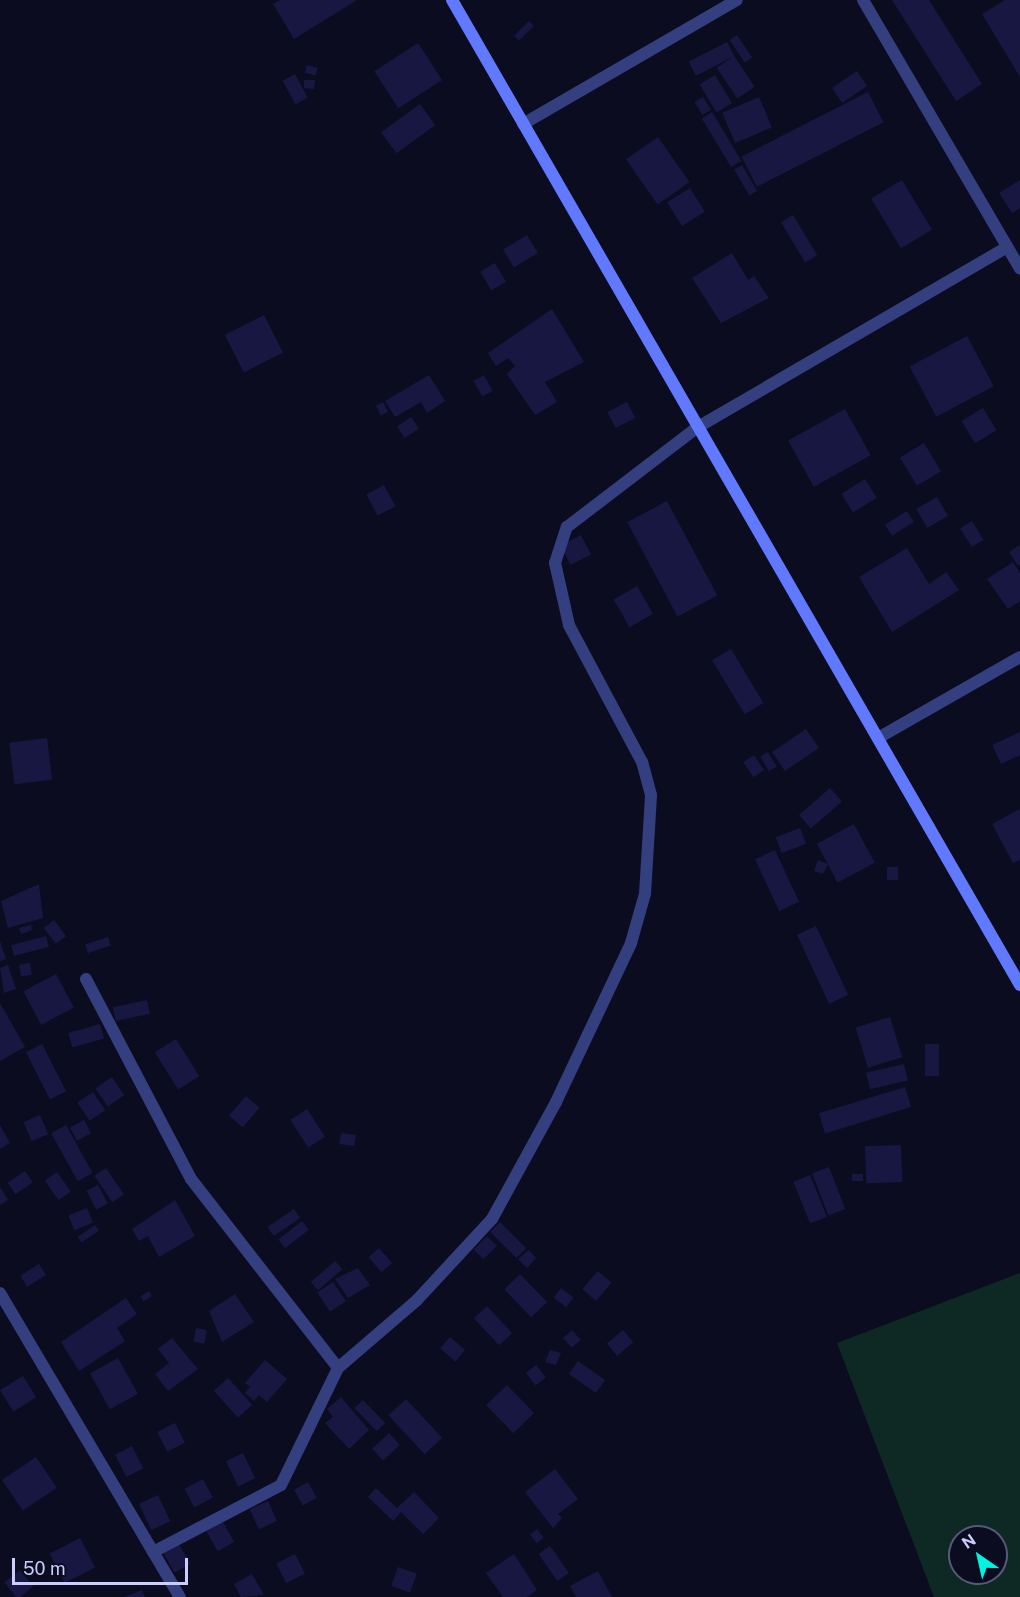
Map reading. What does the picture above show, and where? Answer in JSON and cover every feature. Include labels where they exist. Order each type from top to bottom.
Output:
[{"type":"street","points":[[452,0],[1020,985]]},
{"type":"street","points":[[523,124],[736,0]]},
{"type":"street","points":[[863,0],[1020,269]]},
{"type":"street","points":[[153,1552],[280,1485],[338,1368],[417,1300],[492,1219],[556,1102],[631,943],[645,894],[651,795],[642,762],[569,625],[555,563],[567,527],[698,427],[1007,247]]},
{"type":"street","points":[[878,738],[1020,657]]},
{"type":"street","points":[[86,979],[191,1179],[338,1368]]},
{"type":"street","points":[[0,1293],[180,1597]]},
{"type":"green space","points":[[1020,1273],[1020,1597],[934,1597],[837,1343]]},
{"type":"building","points":[[280,0],[357,0],[294,39],[273,4]]},
{"type":"building","points":[[892,0],[929,0],[982,84],[956,101]]},
{"type":"building","points":[[1005,0],[1020,0],[1020,77],[982,14]]},
{"type":"building","points":[[529,21],[534,26],[519,41],[514,36]]},
{"type":"building","points":[[737,35],[752,57],[745,62],[730,40]]},
{"type":"building","points":[[727,42],[734,56],[696,76],[689,62]]},
{"type":"building","points":[[418,43],[442,80],[398,108],[374,71]]},
{"type":"building","points":[[734,56],[755,87],[737,98],[717,68]]},
{"type":"building","points":[[307,65],[318,68],[316,76],[305,73]]},
{"type":"building","points":[[857,71],[867,86],[842,103],[832,88]]},
{"type":"building","points":[[295,74],[308,98],[295,104],[283,81]]},
{"type":"building","points":[[715,75],[732,103],[717,113],[700,84]]},
{"type":"building","points":[[304,80],[315,80],[314,89],[304,88]]},
{"type":"building","points":[[868,92],[883,122],[757,187],[741,156]]},
{"type":"building","points":[[703,97],[711,110],[702,115],[695,102]]},
{"type":"building","points":[[759,97],[772,127],[735,143],[722,113]]},
{"type":"building","points":[[420,104],[435,125],[396,153],[381,132]]},
{"type":"building","points":[[712,112],[741,161],[731,167],[702,118]]},
{"type":"building","points":[[658,137],[690,182],[658,204],[626,159]]},
{"type":"building","points":[[742,165],[757,191],[749,195],[734,170]]},
{"type":"building","points":[[902,180],[932,230],[901,248],[871,199]]},
{"type":"building","points":[[1020,180],[1020,208],[1012,213],[999,193]]},
{"type":"building","points":[[690,188],[705,212],[682,226],[667,202]]},
{"type":"building","points":[[793,215],[817,255],[805,262],[781,222]]},
{"type":"building","points":[[527,235],[538,253],[514,267],[503,249]]},
{"type":"building","points":[[732,253],[748,280],[754,276],[769,298],[721,323],[692,278]]},
{"type":"building","points":[[495,263],[506,282],[491,291],[480,272]]},
{"type":"building","points":[[552,309],[584,362],[545,382],[557,402],[535,415],[507,374],[515,366],[508,358],[496,366],[488,353]]},
{"type":"building","points":[[264,315],[283,352],[244,372],[225,335]]},
{"type":"building","points":[[967,336],[994,386],[936,417],[910,367]]},
{"type":"building","points":[[429,375],[445,401],[427,413],[421,402],[395,417],[385,401]]},
{"type":"building","points":[[484,375],[493,391],[482,397],[474,381]]},
{"type":"building","points":[[383,402],[388,412],[381,415],[376,406]]},
{"type":"building","points":[[627,402],[635,418],[616,428],[607,412]]},
{"type":"building","points":[[983,408],[996,430],[975,443],[962,421]]},
{"type":"building","points":[[845,409],[871,455],[814,487],[788,441]]},
{"type":"building","points":[[411,417],[419,429],[405,438],[397,427]]},
{"type":"building","points":[[924,443],[941,471],[917,486],[900,457]]},
{"type":"building","points":[[865,479],[877,498],[853,512],[841,494]]},
{"type":"building","points":[[384,485],[395,506],[378,516],[366,494]]},
{"type":"building","points":[[937,497],[948,516],[927,528],[916,509]]},
{"type":"building","points":[[667,501],[717,595],[678,617],[627,522]]},
{"type":"building","points":[[907,511],[914,522],[892,536],[885,525]]},
{"type":"building","points":[[972,521],[984,540],[972,547],[960,528]]},
{"type":"building","points":[[581,535],[591,555],[570,565],[561,545]]},
{"type":"building","points":[[1020,545],[1020,564],[1018,566],[1009,552]]},
{"type":"building","points":[[907,548],[929,584],[946,572],[959,590],[892,632],[859,577]]},
{"type":"building","points":[[1013,562],[1020,573],[1020,601],[1008,609],[987,579]]},
{"type":"building","points":[[637,586],[653,614],[630,627],[614,600]]},
{"type":"building","points":[[731,649],[763,703],[745,714],[712,660]]},
{"type":"building","points":[[806,729],[819,748],[785,771],[772,752]]},
{"type":"building","points":[[1020,732],[1020,755],[1001,764],[992,745]]},
{"type":"building","points":[[47,738],[52,780],[14,784],[9,743]]},
{"type":"building","points":[[768,752],[777,767],[769,771],[760,757]]},
{"type":"building","points":[[754,755],[764,770],[753,777],[743,762]]},
{"type":"building","points":[[830,788],[842,802],[811,828],[799,815]]},
{"type":"building","points":[[1020,809],[1020,860],[1013,863],[992,824]]},
{"type":"building","points":[[854,824],[875,863],[838,883],[817,844]]},
{"type":"building","points":[[800,828],[806,844],[782,853],[776,837]]},
{"type":"building","points":[[775,850],[799,902],[779,911],[755,859]]},
{"type":"building","points":[[818,860],[828,864],[823,874],[814,871]]},
{"type":"building","points":[[887,867],[898,867],[898,880],[887,880]]},
{"type":"building","points":[[39,884],[43,918],[8,928],[1,901]]},
{"type":"building","points":[[54,920],[66,936],[56,944],[44,928]]},
{"type":"building","points":[[31,925],[32,930],[21,934],[19,928]]},
{"type":"building","points":[[816,926],[848,995],[829,1004],[797,935]]},
{"type":"building","points":[[46,936],[49,947],[14,956],[11,945]]},
{"type":"building","points":[[108,937],[111,946],[88,953],[85,944]]},
{"type":"building","points":[[0,941],[6,959],[0,961]]},
{"type":"building","points":[[30,963],[32,975],[21,977],[19,965]]},
{"type":"building","points":[[8,965],[16,989],[4,993],[0,968]]},
{"type":"building","points":[[56,974],[74,1008],[41,1025],[23,991]]},
{"type":"building","points":[[147,1000],[150,1014],[116,1021],[113,1007]]},
{"type":"building","points":[[0,1003],[25,1047],[0,1061]]},
{"type":"building","points":[[890,1017],[902,1057],[868,1068],[856,1028]]},
{"type":"building","points":[[100,1024],[104,1038],[72,1048],[68,1033]]},
{"type":"building","points":[[176,1039],[199,1076],[178,1090],[155,1052]]},
{"type":"building","points":[[42,1044],[66,1091],[50,1099],[26,1052]]},
{"type":"building","points":[[925,1044],[939,1044],[939,1076],[925,1076]]},
{"type":"building","points":[[904,1064],[908,1081],[870,1089],[866,1073]]},
{"type":"building","points":[[112,1077],[124,1095],[108,1106],[95,1088]]},
{"type":"building","points":[[905,1087],[911,1107],[825,1133],[819,1113]]},
{"type":"building","points":[[93,1092],[105,1110],[90,1121],[77,1103]]},
{"type":"building","points":[[246,1096],[260,1108],[243,1127],[229,1116]]},
{"type":"building","points":[[307,1109],[325,1137],[308,1148],[290,1120]]},
{"type":"building","points":[[40,1115],[48,1134],[32,1141],[23,1122]]},
{"type":"building","points":[[84,1120],[91,1133],[77,1141],[70,1128]]},
{"type":"building","points":[[0,1125],[10,1143],[0,1149]]},
{"type":"building","points":[[66,1125],[93,1173],[78,1181],[51,1133]]},
{"type":"building","points":[[341,1133],[356,1135],[354,1146],[339,1144]]},
{"type":"building","points":[[901,1145],[902,1182],[866,1183],[865,1146]]},
{"type":"building","points":[[829,1167],[845,1209],[828,1215],[812,1173]]},
{"type":"building","points":[[106,1168],[124,1195],[112,1202],[94,1176]]},
{"type":"building","points":[[25,1171],[33,1183],[15,1194],[8,1183]]},
{"type":"building","points":[[57,1172],[71,1192],[58,1200],[45,1181]]},
{"type":"building","points":[[852,1174],[863,1174],[863,1181],[852,1181]]},
{"type":"building","points":[[810,1175],[827,1217],[810,1223],[793,1182]]},
{"type":"building","points":[[98,1185],[108,1204],[96,1210],[87,1191]]},
{"type":"building","points":[[0,1187],[8,1200],[0,1205]]},
{"type":"building","points":[[175,1200],[195,1236],[159,1257],[148,1236],[139,1241],[132,1229]]},
{"type":"building","points":[[87,1208],[93,1223],[74,1230],[68,1215]]},
{"type":"building","points":[[294,1209],[300,1218],[274,1236],[267,1227]]},
{"type":"building","points":[[302,1221],[309,1230],[285,1248],[278,1239]]},
{"type":"building","points":[[500,1222],[526,1248],[516,1258],[490,1232]]},
{"type":"building","points":[[95,1225],[99,1231],[82,1243],[78,1237]]},
{"type":"building","points":[[487,1236],[497,1246],[483,1259],[474,1249]]},
{"type":"building","points":[[379,1248],[392,1263],[382,1272],[368,1257]]},
{"type":"building","points":[[529,1250],[536,1258],[527,1268],[518,1259]]},
{"type":"building","points":[[335,1261],[342,1269],[318,1290],[311,1282]]},
{"type":"building","points":[[39,1264],[46,1275],[27,1287],[20,1276]]},
{"type":"building","points":[[358,1268],[370,1285],[348,1298],[335,1279]]},
{"type":"building","points":[[598,1271],[612,1283],[596,1301],[582,1289]]},
{"type":"building","points":[[520,1274],[547,1302],[531,1317],[504,1289]]},
{"type":"building","points":[[333,1282],[346,1301],[330,1312],[317,1293]]},
{"type":"building","points":[[561,1288],[574,1298],[566,1307],[554,1297]]},
{"type":"building","points":[[149,1291],[152,1296],[144,1301],[140,1296]]},
{"type":"building","points":[[235,1294],[254,1322],[222,1342],[209,1311]]},
{"type":"building","points":[[126,1298],[137,1314],[117,1328],[125,1341],[79,1371],[61,1342]]},
{"type":"building","points":[[487,1306],[512,1333],[499,1345],[474,1318]]},
{"type":"building","points":[[196,1328],[207,1330],[204,1344],[194,1342]]},
{"type":"building","points":[[572,1330],[581,1340],[572,1348],[563,1338]]},
{"type":"building","points":[[623,1330],[633,1342],[617,1356],[607,1343]]},
{"type":"building","points":[[450,1337],[465,1350],[455,1361],[440,1348]]},
{"type":"building","points":[[172,1338],[198,1369],[168,1391],[155,1374],[169,1363],[158,1349]]},
{"type":"building","points":[[550,1350],[561,1353],[556,1365],[545,1362]]},
{"type":"building","points":[[118,1358],[138,1394],[110,1409],[90,1374]]},
{"type":"building","points":[[265,1360],[287,1379],[267,1402],[259,1395],[254,1401],[245,1393],[250,1387],[245,1383]]},
{"type":"building","points":[[578,1361],[605,1380],[596,1393],[569,1374]]},
{"type":"building","points":[[536,1365],[546,1378],[536,1386],[526,1373]]},
{"type":"building","points":[[23,1376],[36,1397],[13,1412],[0,1390]]},
{"type":"building","points":[[228,1378],[252,1405],[238,1417],[214,1391]]},
{"type":"building","points":[[507,1385],[534,1413],[513,1433],[486,1405]]},
{"type":"building","points":[[341,1397],[369,1430],[349,1449],[325,1423],[333,1417],[327,1409]]},
{"type":"building","points":[[406,1399],[442,1438],[425,1454],[388,1415]]},
{"type":"building","points":[[363,1400],[385,1423],[377,1431],[354,1408]]},
{"type":"building","points":[[175,1423],[185,1443],[167,1452],[157,1432]]},
{"type":"building","points":[[389,1433],[400,1445],[383,1460],[372,1449]]},
{"type":"building","points":[[132,1446],[143,1468],[126,1477],[115,1455]]},
{"type":"building","points":[[243,1453],[255,1478],[238,1486],[226,1461]]},
{"type":"building","points":[[36,1457],[57,1488],[23,1511],[2,1480]]},
{"type":"building","points":[[555,1469],[578,1499],[558,1514],[562,1518],[553,1528],[525,1492]]},
{"type":"building","points":[[203,1479],[213,1498],[194,1507],[184,1489]]},
{"type":"building","points":[[308,1482],[317,1498],[303,1506],[294,1490]]},
{"type":"building","points":[[376,1488],[397,1508],[414,1492],[439,1518],[423,1534],[401,1512],[393,1521],[368,1497]]},
{"type":"building","points":[[158,1495],[170,1521],[151,1530],[139,1504]]},
{"type":"building","points":[[268,1501],[277,1521],[259,1529],[250,1509]]},
{"type":"building","points":[[223,1522],[234,1542],[218,1551],[206,1531]]},
{"type":"building","points":[[537,1529],[544,1538],[537,1543],[530,1535]]},
{"type":"building","points":[[80,1538],[95,1567],[65,1583],[50,1553]]},
{"type":"building","points":[[179,1544],[190,1564],[174,1573],[163,1553]]},
{"type":"building","points":[[550,1546],[569,1573],[557,1581],[539,1554]]},
{"type":"building","points":[[295,1554],[305,1574],[286,1583],[276,1564]]},
{"type":"building","points":[[514,1554],[537,1590],[527,1597],[503,1597],[486,1573]]},
{"type":"building","points":[[398,1567],[417,1574],[410,1593],[391,1586]]},
{"type":"building","points":[[20,1570],[33,1586],[20,1597],[16,1597],[4,1583]]},
{"type":"building","points":[[598,1571],[612,1597],[576,1597],[570,1586]]},
{"type":"building","points":[[252,1574],[264,1595],[241,1597],[234,1584]]},
{"type":"building","points":[[142,1590],[145,1597],[124,1597]]}]
